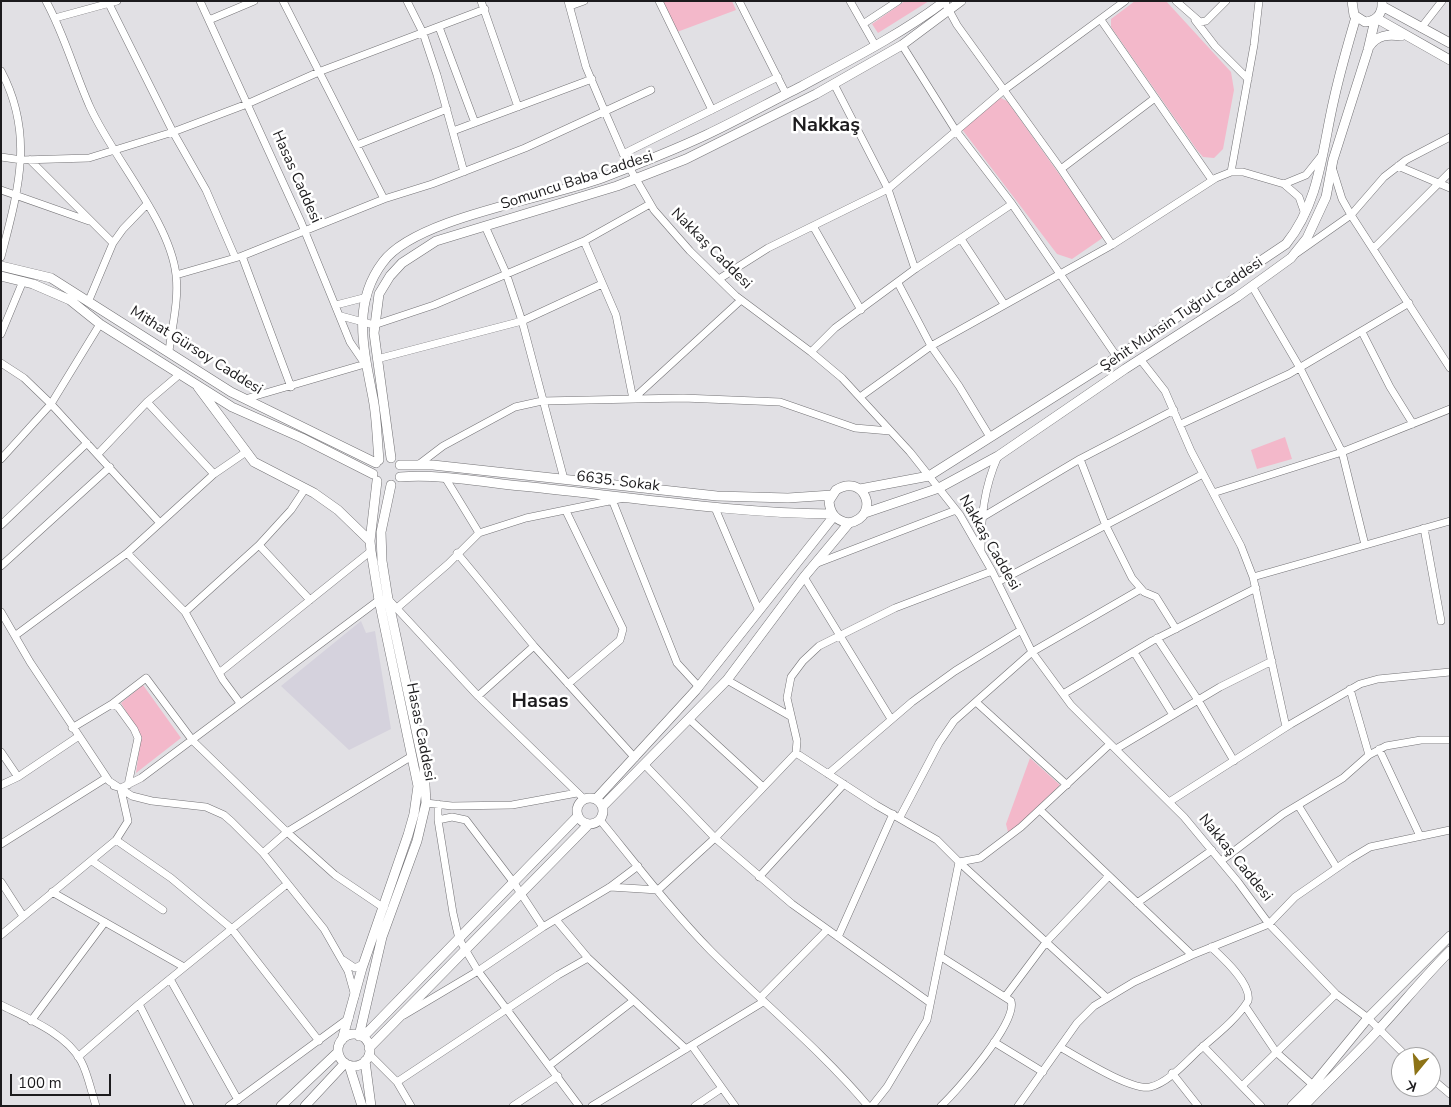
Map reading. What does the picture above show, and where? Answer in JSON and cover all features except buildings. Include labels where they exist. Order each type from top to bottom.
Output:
[{"type":"main road","name":"Somuncu Baba Caddesi","points":[[378,461],[373,400],[365,364],[361,322],[367,297],[383,261],[402,244],[425,232],[600,179],[705,136],[876,45],[945,3],[960,1]]},
{"type":"main road","points":[[1350,2],[1356,17],[1365,22],[1375,19],[1450,60]]},
{"type":"main road","name":"Somuncu Baba Caddesi","points":[[390,458],[374,325],[379,294],[390,276],[402,262],[436,241],[636,179],[686,159],[834,84],[902,45],[945,3]]},
{"type":"main road","points":[[1382,3],[1421,28],[1450,43]]},
{"type":"main road","name":"Şehit Muhsin Tuğrul Caddesi","points":[[865,513],[940,488],[998,456],[1140,359],[1252,286],[1290,258],[1307,238],[1326,197],[1332,166],[1368,50],[1375,19],[1382,3]]},
{"type":"main road","name":"Şehit Muhsin Tuğrul Caddesi","points":[[860,489],[929,476],[1117,356],[1286,244],[1299,227],[1313,197],[1334,98],[1356,17]]},
{"type":"main road","points":[[1368,50],[1373,41],[1383,35],[1406,36]]},
{"type":"main road","name":"Mithat Gürsoy Caddesi","points":[[1,266],[51,278],[245,399],[378,461]]},
{"type":"main road","name":"Mithat Gürsoy Caddesi","points":[[1,276],[23,281],[70,300],[100,324],[180,374],[193,380],[232,407],[302,438],[375,478]]},
{"type":"main road","name":"Mithat Gürsoy Caddesi","points":[[193,380],[254,462],[305,489],[338,510],[370,541]]},
{"type":"main road","points":[[390,458],[400,465],[400,477],[391,485],[384,485],[375,478],[378,461],[390,458]]},
{"type":"main road","name":"6635. Sokak","points":[[400,465],[418,465],[564,479],[717,496],[788,498],[832,495]]},
{"type":"main road","name":"6635. Sokak","points":[[400,477],[446,479],[714,508],[833,515]]},
{"type":"main road","name":"Hasas Caddesi","points":[[361,1037],[382,937],[417,841],[426,803],[424,767],[370,541],[375,478]]},
{"type":"main road","name":"Hasas Caddesi","points":[[342,1040],[364,962],[384,908],[414,814],[418,786],[383,600],[381,532],[391,485]]},
{"type":"main road","points":[[841,486],[854,486],[860,489],[867,500],[865,513],[855,521],[849,523],[842,522],[833,515],[830,501],[832,495],[841,486]]},
{"type":"main road","points":[[596,798],[699,687],[833,515]]},
{"type":"main road","points":[[603,806],[645,766],[726,680],[814,564],[849,523]]},
{"type":"main road","points":[[347,1064],[357,1065],[397,1019],[520,893],[589,824],[600,820],[604,814],[603,806],[596,798],[580,796],[578,816],[582,822],[589,824]]},
{"type":"main road","points":[[281,1106],[338,1052],[342,1040],[347,1036],[361,1037],[578,816]]},
{"type":"main road","points":[[1292,1106],[1368,1018],[1450,936]]},
{"type":"main road","points":[[1304,1106],[1379,1029],[1423,978],[1450,951]]},
{"type":"main road","points":[[361,1037],[368,1054],[371,1106]]},
{"type":"main road","points":[[338,1052],[347,1064],[362,1106]]},
{"type":"main road","points":[[305,1106],[347,1064]]},
{"type":"street","points":[[46,1],[55,18],[90,106],[112,149],[147,204],[167,243],[176,275],[175,305],[169,351]]},
{"type":"street","points":[[55,18],[117,1]]},
{"type":"street","name":"Hasas Caddesi","points":[[200,1],[306,233],[350,342],[365,364]]},
{"type":"street","points":[[209,20],[254,1]]},
{"type":"street","points":[[283,1],[384,199]]},
{"type":"street","points":[[407,1],[423,33],[447,109],[464,172]]},
{"type":"street","points":[[481,1],[518,107]]},
{"type":"street","points":[[569,4],[584,1]]},
{"type":"street","points":[[659,1],[712,110]]},
{"type":"street","points":[[739,1],[786,94]]},
{"type":"street","points":[[850,1],[876,45]]},
{"type":"street","points":[[863,24],[898,1]]},
{"type":"street","points":[[719,280],[768,248],[888,189],[1004,90],[1125,1]]},
{"type":"street","points":[[1176,1],[1248,79]]},
{"type":"street","points":[[1195,20],[1206,22],[1226,1]]},
{"type":"street","points":[[1231,172],[1248,79],[1259,1]]},
{"type":"street","points":[[1421,28],[1442,1]]},
{"type":"street","points":[[945,3],[957,25],[1061,169],[1112,245]]},
{"type":"street","points":[[109,4],[173,132],[206,190],[239,257],[292,386]]},
{"type":"street","name":"Nakkaş Caddesi","points":[[569,4],[592,79],[605,112],[629,167],[650,204],[690,251],[719,280],[741,300],[812,352],[842,378],[890,430],[940,488],[956,510],[998,582],[1032,652],[1063,694],[1169,802],[1212,850],[1269,924],[1336,994],[1368,1018],[1397,1047]]},
{"type":"street","points":[[1,157],[22,160],[88,158],[112,149],[173,132],[247,104],[320,72],[485,9]]},
{"type":"street","points":[[1101,20],[1212,180]]},
{"type":"street","points":[[439,27],[474,123]]},
{"type":"street","points":[[902,45],[956,131],[1012,204],[1117,356]]},
{"type":"street","points":[[1,71],[16,106],[21,132],[22,160],[17,196],[1,257]]},
{"type":"street","points":[[623,154],[778,77]]},
{"type":"street","points":[[453,131],[592,79]]},
{"type":"street","points":[[834,84],[888,189],[915,269]]},
{"type":"street","points":[[176,275],[239,257],[306,233],[384,199],[464,172],[525,148],[651,90]]},
{"type":"street","points":[[1061,169],[1155,98]]},
{"type":"street","points":[[357,145],[447,109]]},
{"type":"street","points":[[1290,258],[1351,215],[1384,177],[1398,166],[1450,137]]},
{"type":"street","points":[[1284,184],[1306,175],[1322,153]]},
{"type":"street","points":[[30,160],[113,243]]},
{"type":"street","points":[[1332,166],[1342,199],[1351,215],[1409,304],[1447,356],[1450,368]]},
{"type":"street","points":[[1398,166],[1450,188]]},
{"type":"street","points":[[860,397],[931,346],[1059,272],[1112,245],[1212,180],[1231,172],[1242,172],[1284,184],[1299,197],[1305,214]]},
{"type":"street","points":[[1373,248],[1450,172]]},
{"type":"street","points":[[1,190],[92,222]]},
{"type":"street","points":[[89,300],[113,243],[123,229],[147,204]]},
{"type":"street","points":[[341,316],[374,325],[483,285],[506,273],[584,241],[650,204]]},
{"type":"street","points":[[812,352],[835,328],[915,269],[1012,204]]},
{"type":"street","points":[[485,226],[506,273],[522,321],[564,479]]},
{"type":"street","points":[[813,226],[861,310]]},
{"type":"street","points":[[961,238],[1004,304]]},
{"type":"street","points":[[584,241],[616,315],[633,399]]},
{"type":"street","points":[[1,334],[23,281]]},
{"type":"street","points":[[898,283],[931,346],[959,386],[990,437]]},
{"type":"street","points":[[377,359],[522,321],[602,284]]},
{"type":"street","points":[[1252,286],[1300,368],[1342,452],[1365,545]]},
{"type":"street","points":[[336,305],[367,297]]},
{"type":"street","points":[[633,399],[741,300]]},
{"type":"street","points":[[1180,424],[1300,368],[1409,304]]},
{"type":"street","points":[[1,459],[51,404],[100,324]]},
{"type":"street","points":[[1362,332],[1390,387],[1413,424]]},
{"type":"street","points":[[1140,359],[1164,391],[1203,474],[1241,546],[1256,588],[1286,728]]},
{"type":"street","points":[[245,399],[365,364]]},
{"type":"street","points":[[2,365],[51,404],[160,523]]},
{"type":"street","points":[[98,454],[147,402],[180,374]]},
{"type":"street","points":[[418,465],[443,446],[515,407],[542,401],[724,398],[780,402],[855,428],[890,430]]},
{"type":"street","points":[[147,402],[214,474]]},
{"type":"street","points":[[1214,493],[1342,452],[1450,409]]},
{"type":"street","points":[[981,518],[1080,459],[1174,410]]},
{"type":"street","points":[[1,525],[87,443]]},
{"type":"street","points":[[16,635],[127,553],[214,474],[246,452]]},
{"type":"street","points":[[981,552],[981,518],[988,479],[998,456]]},
{"type":"street","points":[[1080,459],[1106,526],[1132,578],[1140,589],[1156,597],[1176,629]]},
{"type":"street","points":[[1,566],[110,467]]},
{"type":"street","points":[[998,582],[1106,526],[1131,510],[1203,474]]},
{"type":"street","points":[[446,479],[479,533]]},
{"type":"street","points":[[185,612],[259,545],[291,510],[305,489]]},
{"type":"street","points":[[397,608],[479,533],[526,518],[612,502],[626,497]]},
{"type":"street","points":[[612,502],[677,663],[699,687]]},
{"type":"street","points":[[714,508],[759,610]]},
{"type":"street","points":[[814,564],[956,510]]},
{"type":"street","points":[[566,511],[623,629],[620,640],[568,684]]},
{"type":"street","points":[[1253,577],[1450,521]]},
{"type":"street","points":[[1424,528],[1440,621]]},
{"type":"street","points":[[259,545],[310,600]]},
{"type":"street","points":[[219,673],[372,551]]},
{"type":"street","points":[[127,553],[185,612],[219,673],[240,703]]},
{"type":"street","points":[[457,553],[534,646],[635,758]]},
{"type":"street","points":[[610,887],[658,890],[715,838],[762,786],[796,753],[797,741],[787,698],[791,677],[803,661],[819,646],[896,608],[992,571]]},
{"type":"street","points":[[804,577],[891,719]]},
{"type":"street","points":[[1063,694],[1157,638],[1256,588]]},
{"type":"street","points":[[838,937],[896,816],[954,721],[1032,652],[1140,589]]},
{"type":"street","points":[[114,786],[121,788],[141,778],[193,741],[240,703],[383,600],[397,608],[478,696],[580,796]]},
{"type":"street","points":[[1,612],[72,728],[106,778],[114,786],[132,796],[152,801],[216,810],[232,822],[263,853],[324,929],[348,972],[355,996]]},
{"type":"street","points":[[828,774],[891,719],[954,671],[1021,630]]},
{"type":"street","points":[[1157,638],[1198,700],[1234,761]]},
{"type":"street","points":[[478,696],[534,646]]},
{"type":"street","points":[[1134,652],[1173,715]]},
{"type":"street","points":[[959,862],[980,858],[1022,827],[1113,746],[1272,661]]},
{"type":"street","points":[[1169,802],[1360,684],[1378,680],[1450,672]]},
{"type":"street","points":[[72,728],[112,704],[146,678],[193,741],[287,832],[335,874],[384,908]]},
{"type":"street","points":[[726,680],[790,716]]},
{"type":"street","points":[[1350,689],[1369,755]]},
{"type":"street","points":[[976,702],[1067,785]]},
{"type":"street","points":[[112,704],[118,707],[134,729],[138,738],[128,785]]},
{"type":"street","points":[[690,719],[762,786]]},
{"type":"street","points":[[1,785],[79,736]]},
{"type":"street","points":[[1221,861],[1298,805],[1342,778],[1369,755],[1399,742],[1450,740]]},
{"type":"street","points":[[1379,750],[1420,836]]},
{"type":"street","points":[[1,752],[18,776]]},
{"type":"street","points":[[796,753],[937,840],[1047,940],[1107,998]]},
{"type":"street","points":[[263,853],[287,832],[412,756]]},
{"type":"street","points":[[645,766],[715,838],[759,878],[827,930],[929,1002]]},
{"type":"street","points":[[1,844],[106,778]]},
{"type":"street","points":[[759,878],[844,784]]},
{"type":"street","points":[[1,935],[116,840],[128,821],[121,790]]},
{"type":"street","points":[[426,803],[452,806],[512,805],[580,796]]},
{"type":"street","points":[[438,804],[438,820],[453,913],[459,938],[478,971],[579,1106]]},
{"type":"street","points":[[1298,805],[1337,868]]},
{"type":"street","points":[[1040,810],[1108,877],[1192,955]]},
{"type":"street","points":[[438,820],[452,817],[466,820],[514,883],[544,927]]},
{"type":"street","points":[[600,820],[685,923],[762,1000],[842,1074],[868,1106]]},
{"type":"street","points":[[1018,1106],[1082,1017],[1094,1006],[1134,982],[1192,955],[1269,924],[1295,897],[1370,848],[1450,830]]},
{"type":"street","points":[[116,840],[171,878],[231,928],[319,1040]]},
{"type":"street","points":[[1137,904],[1212,850]]},
{"type":"street","points":[[92,861],[162,910]]},
{"type":"street","points":[[872,1106],[887,1087],[927,1020],[929,1002],[959,862]]},
{"type":"street","points":[[397,1019],[478,971],[544,927],[557,921],[610,887],[638,866]]},
{"type":"street","points":[[1005,998],[1047,940],[1108,877]]},
{"type":"street","points":[[1,882],[23,916]]},
{"type":"street","points":[[78,1057],[139,1004],[287,884]]},
{"type":"street","points":[[52,892],[184,967]]},
{"type":"street","points":[[557,921],[588,958],[633,1001],[689,1048],[735,1106]]},
{"type":"street","points":[[31,1021],[105,922]]},
{"type":"street","points":[[592,1106],[689,1048],[762,1000],[827,930]]},
{"type":"street","points":[[1060,1047],[1119,1080],[1150,1088],[1162,1082],[1245,1006],[1249,997],[1244,984],[1211,947]]},
{"type":"street","points":[[940,956],[1011,1001],[1013,1005],[1004,1027],[980,1063],[941,1106]]},
{"type":"street","points":[[341,958],[355,968],[361,967],[364,962]]},
{"type":"street","points":[[397,1082],[558,975],[588,958]]},
{"type":"street","points":[[170,979],[238,1100]]},
{"type":"street","points":[[1242,1086],[1336,994]]},
{"type":"street","points":[[550,1065],[633,1001]]},
{"type":"street","points":[[139,1004],[190,1106]]},
{"type":"street","points":[[1,1005],[58,1037],[72,1048],[78,1057],[96,1106]]},
{"type":"street","points":[[1245,1006],[1276,1052],[1312,1085]]},
{"type":"street","points":[[229,1106],[349,1018]]},
{"type":"street","points":[[994,1042],[1043,1072]]},
{"type":"street","points":[[1203,1046],[1261,1106]]},
{"type":"street","points":[[368,1054],[397,1082],[411,1106]]},
{"type":"street","points":[[1172,1073],[1198,1106]]},
{"type":"street","points":[[513,1106],[558,1076]]},
{"type":"street","points":[[694,1106],[722,1088]]},
{"type":"shaded area","points":[[661,1],[732,1],[736,10],[677,32]]},
{"type":"shaded area","points":[[905,1],[929,1],[878,33],[872,24]]},
{"type":"shaded area","points":[[1135,1],[1166,1],[1231,72],[1234,90],[1223,149],[1214,158],[1203,157],[1197,150],[1111,27],[1111,19]]},
{"type":"shaded area","points":[[999,97],[1007,101],[1104,237],[1072,259],[1057,254],[961,128]]},
{"type":"shaded area","points":[[1285,437],[1292,459],[1257,469],[1251,450]]},
{"type":"shaded area","points":[[361,621],[366,633],[375,631],[391,729],[349,750],[281,686]]},
{"type":"shaded area","points":[[143,685],[181,738],[136,773],[141,736],[121,703]]},
{"type":"shaded area","points":[[1030,758],[1060,785],[1012,831],[1008,832],[1006,824]]},
{"type":"district","name":"Nakkaş","points":[[826,126]]},
{"type":"district","name":"Hasas","points":[[540,702]]}]
